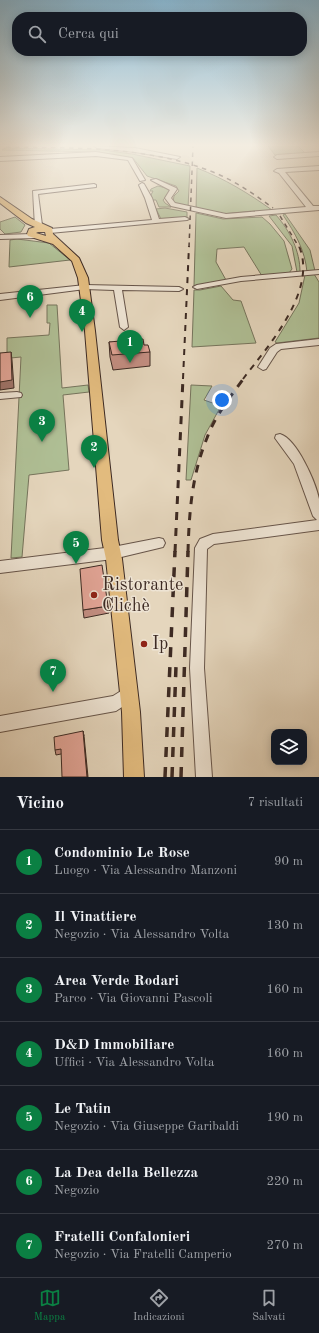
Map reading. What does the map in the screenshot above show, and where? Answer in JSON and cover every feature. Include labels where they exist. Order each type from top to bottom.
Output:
[{"type":"main road","points":[[0,199],[68,251],[78,264],[85,287],[129,694],[133,736],[134,777]]},
{"type":"street","points":[[149,182],[151,186],[148,202],[156,222]]},
{"type":"street","points":[[291,182],[311,209]]},
{"type":"street","points":[[142,183],[151,186],[164,184],[174,189],[168,198],[174,205],[218,216],[319,208]]},
{"type":"street","points":[[41,230],[35,192],[94,186]]},
{"type":"street","points":[[0,237],[41,230],[185,219]]},
{"type":"street","points":[[197,287],[241,279],[319,272]]},
{"type":"street","points":[[0,297],[85,287],[178,289]]},
{"type":"street","points":[[118,288],[124,327]]},
{"type":"street","points":[[263,367],[274,350],[279,346],[319,342]]},
{"type":"street","points":[[0,396],[17,395]]},
{"type":"street","points":[[280,438],[288,445],[297,460],[319,516]]},
{"type":"street","points":[[204,777],[197,668],[201,548],[204,543],[213,539],[319,524]]},
{"type":"street","points":[[0,567],[113,553],[159,543]]},
{"type":"street","points":[[0,724],[116,703],[129,694]]},
{"type":"green space","points":[[165,182],[189,182],[188,208],[176,205],[173,202],[174,196],[179,191],[176,186]]},
{"type":"green space","points":[[197,182],[227,182],[272,210],[220,214],[196,210]]},
{"type":"green space","points":[[158,186],[170,189],[171,191],[163,200],[171,207],[159,207],[156,200],[152,200],[151,195],[153,191],[150,191]]},
{"type":"green space","points":[[165,208],[187,212],[187,218],[161,219],[156,209]]},
{"type":"green space","points":[[196,213],[223,219],[262,217],[284,241],[292,269],[289,273],[262,276],[244,247],[217,249],[216,262],[226,280],[194,286]]},
{"type":"green space","points":[[285,214],[310,250],[315,271],[307,272],[302,249],[283,215]]},
{"type":"green space","points":[[276,215],[286,228],[296,249],[300,264],[300,272],[297,272],[292,246],[269,216]]},
{"type":"green space","points":[[15,217],[25,225],[21,232],[5,234],[0,229],[0,222]]},
{"type":"green space","points":[[17,239],[49,243],[70,260],[9,267],[10,240]]},
{"type":"green space","points":[[314,274],[319,282],[319,338],[275,342],[299,303],[305,275]]},
{"type":"green space","points":[[221,286],[233,300],[241,301],[256,343],[192,347],[194,290]]},
{"type":"green space","points":[[47,305],[57,305],[62,388],[88,385],[89,392],[63,395],[69,470],[29,475],[22,557],[11,558],[21,357],[0,359],[7,353],[7,338],[49,335],[50,323],[47,323]]},
{"type":"green space","points":[[191,385],[212,386],[204,400],[221,406],[205,435],[191,480],[186,480]]},
{"type":"building","points":[[143,339],[144,345],[148,345],[150,352],[112,355],[109,342]]},
{"type":"building","points":[[11,352],[12,380],[0,382],[0,353]]},
{"type":"building","name":"Ristorante Clichè","points":[[102,565],[108,606],[83,610],[80,569]]},
{"type":"building","points":[[83,731],[87,777],[62,777],[61,749],[55,750],[54,737]]},
{"type":"railway","points":[[189,247],[192,182]]},
{"type":"railway","points":[[234,182],[273,208]]},
{"type":"railway","points":[[280,216],[299,247]]},
{"type":"railway","points":[[183,379],[189,246]]},
{"type":"railway","points":[[243,379],[277,334],[288,317],[296,299],[302,281],[303,263],[299,246]]},
{"type":"railway","points":[[175,552],[183,378]]},
{"type":"railway","points":[[188,552],[192,494],[202,452],[210,430],[219,414],[244,378]]},
{"type":"railway","points":[[165,777],[175,551]]},
{"type":"railway","points":[[181,777],[188,551]]},
{"type":"railway","points":[[172,777],[176,666]]},
{"type":"place","name":"La Dea della Bellezza","points":[[30,318]]},
{"type":"place","name":"D&D Immobiliare","points":[[82,332]]},
{"type":"place","name":"Condominio Le Rose","points":[[130,363]]},
{"type":"place","name":"Area Verde Rodari","points":[[42,442]]},
{"type":"place","name":"Il Vinattiere","points":[[94,468]]},
{"type":"place","name":"Le Tatin","points":[[76,564]]},
{"type":"place","name":"Ristorante Clichè","points":[[94,595]]},
{"type":"place","name":"Ip","points":[[144,644]]},
{"type":"place","name":"Fratelli Confalonieri","points":[[53,692]]}]
